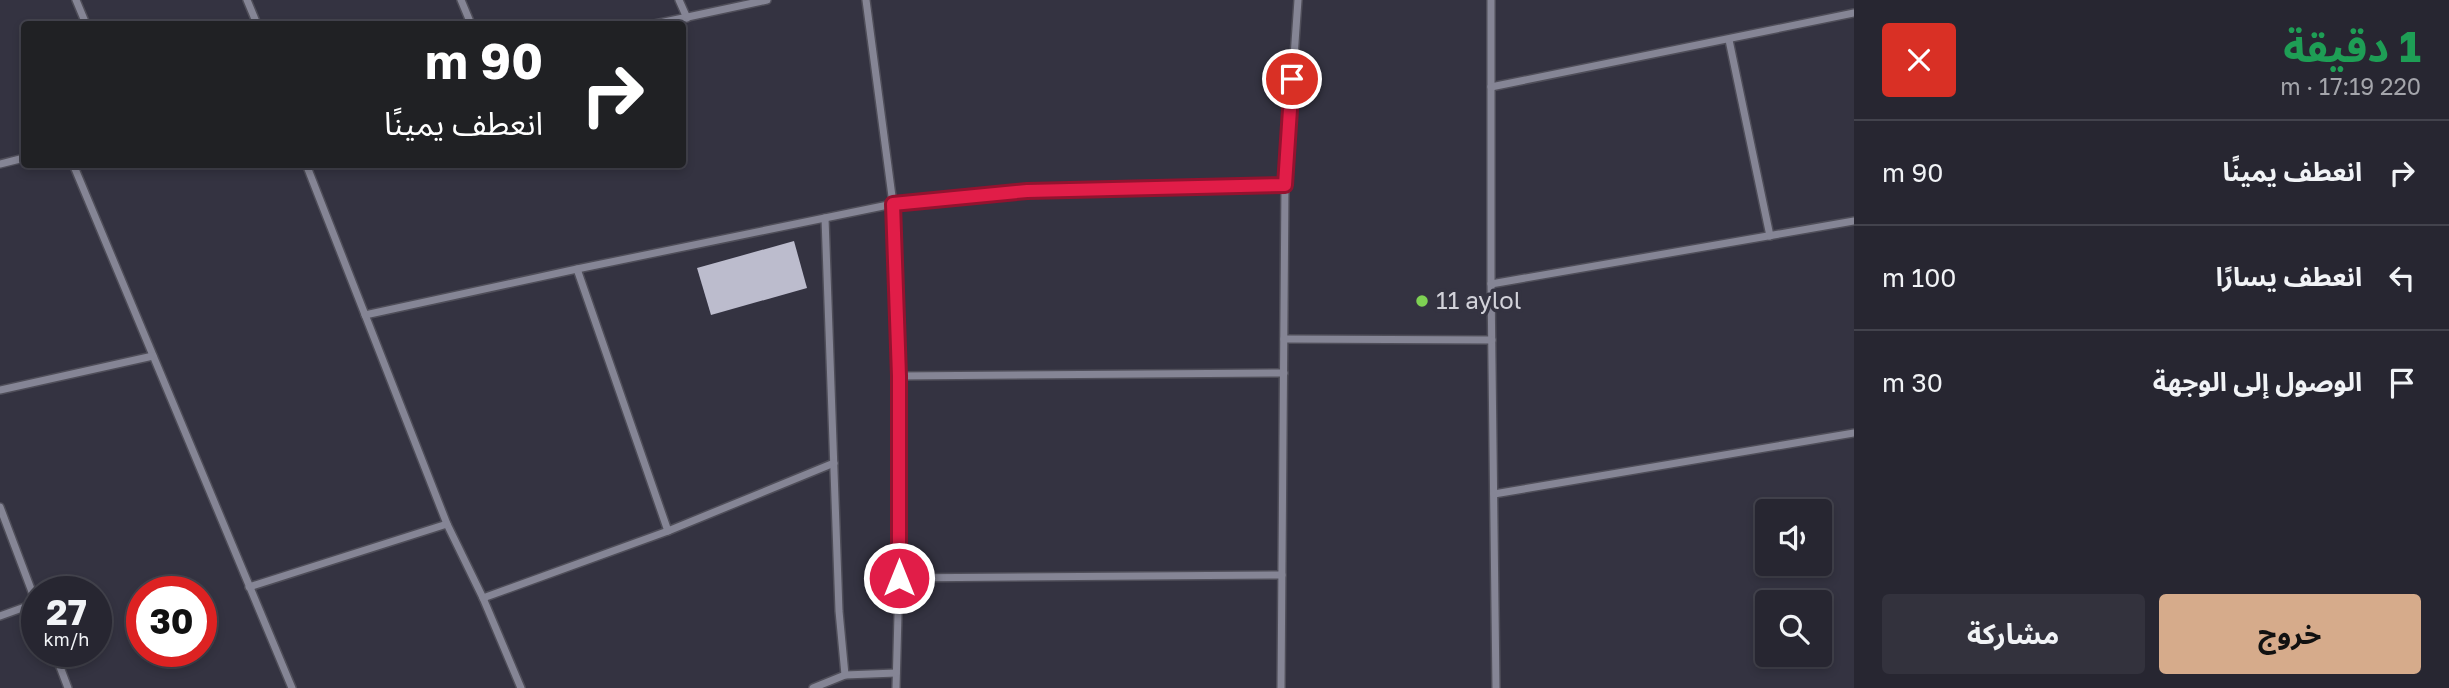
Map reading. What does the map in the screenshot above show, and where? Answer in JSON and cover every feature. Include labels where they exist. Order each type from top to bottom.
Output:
[{"type":"street","points":[[76,0],[85,21]]},
{"type":"street","points":[[247,0],[256,21]]},
{"type":"street","points":[[461,0],[470,21]]},
{"type":"street","points":[[679,0],[687,18]]},
{"type":"street","points":[[671,21],[767,0]]},
{"type":"street","points":[[866,0],[893,204],[899,376],[896,688]]},
{"type":"street","points":[[1281,688],[1285,185],[1298,0]]},
{"type":"street","points":[[1491,0],[1496,688]]},
{"type":"street","points":[[1491,87],[1854,13]]},
{"type":"street","points":[[1729,40],[1770,236]]},
{"type":"street","points":[[0,164],[21,159]]},
{"type":"street","points":[[75,168],[292,688]]},
{"type":"street","points":[[308,168],[447,524],[484,598],[521,688]]},
{"type":"street","points":[[365,316],[893,204],[1027,191],[1285,185]]},
{"type":"street","points":[[825,218],[839,611],[845,675]]},
{"type":"street","points":[[1491,284],[1854,221]]},
{"type":"street","points":[[577,269],[668,531]]},
{"type":"street","points":[[1284,339],[1492,340]]},
{"type":"street","points":[[0,390],[153,356]]},
{"type":"street","points":[[899,376],[1283,373]]},
{"type":"street","points":[[1494,494],[1854,432]]},
{"type":"street","points":[[484,598],[668,531],[834,463]]},
{"type":"street","points":[[0,507],[26,576]]},
{"type":"street","points":[[249,587],[447,524]]},
{"type":"street","points":[[899,578],[1282,576]]},
{"type":"street","points":[[0,616],[21,609]]},
{"type":"street","points":[[60,667],[68,688]]},
{"type":"street","points":[[813,688],[845,675],[896,673]]},
{"type":"building","points":[[794,241],[807,288],[711,315],[697,268]]},
{"type":"place","name":"11 aylol","points":[[1422,301]]},
{"type":"route","points":[[899,578],[899,376],[893,204],[1027,191],[1285,185],[1292,79]]}]
